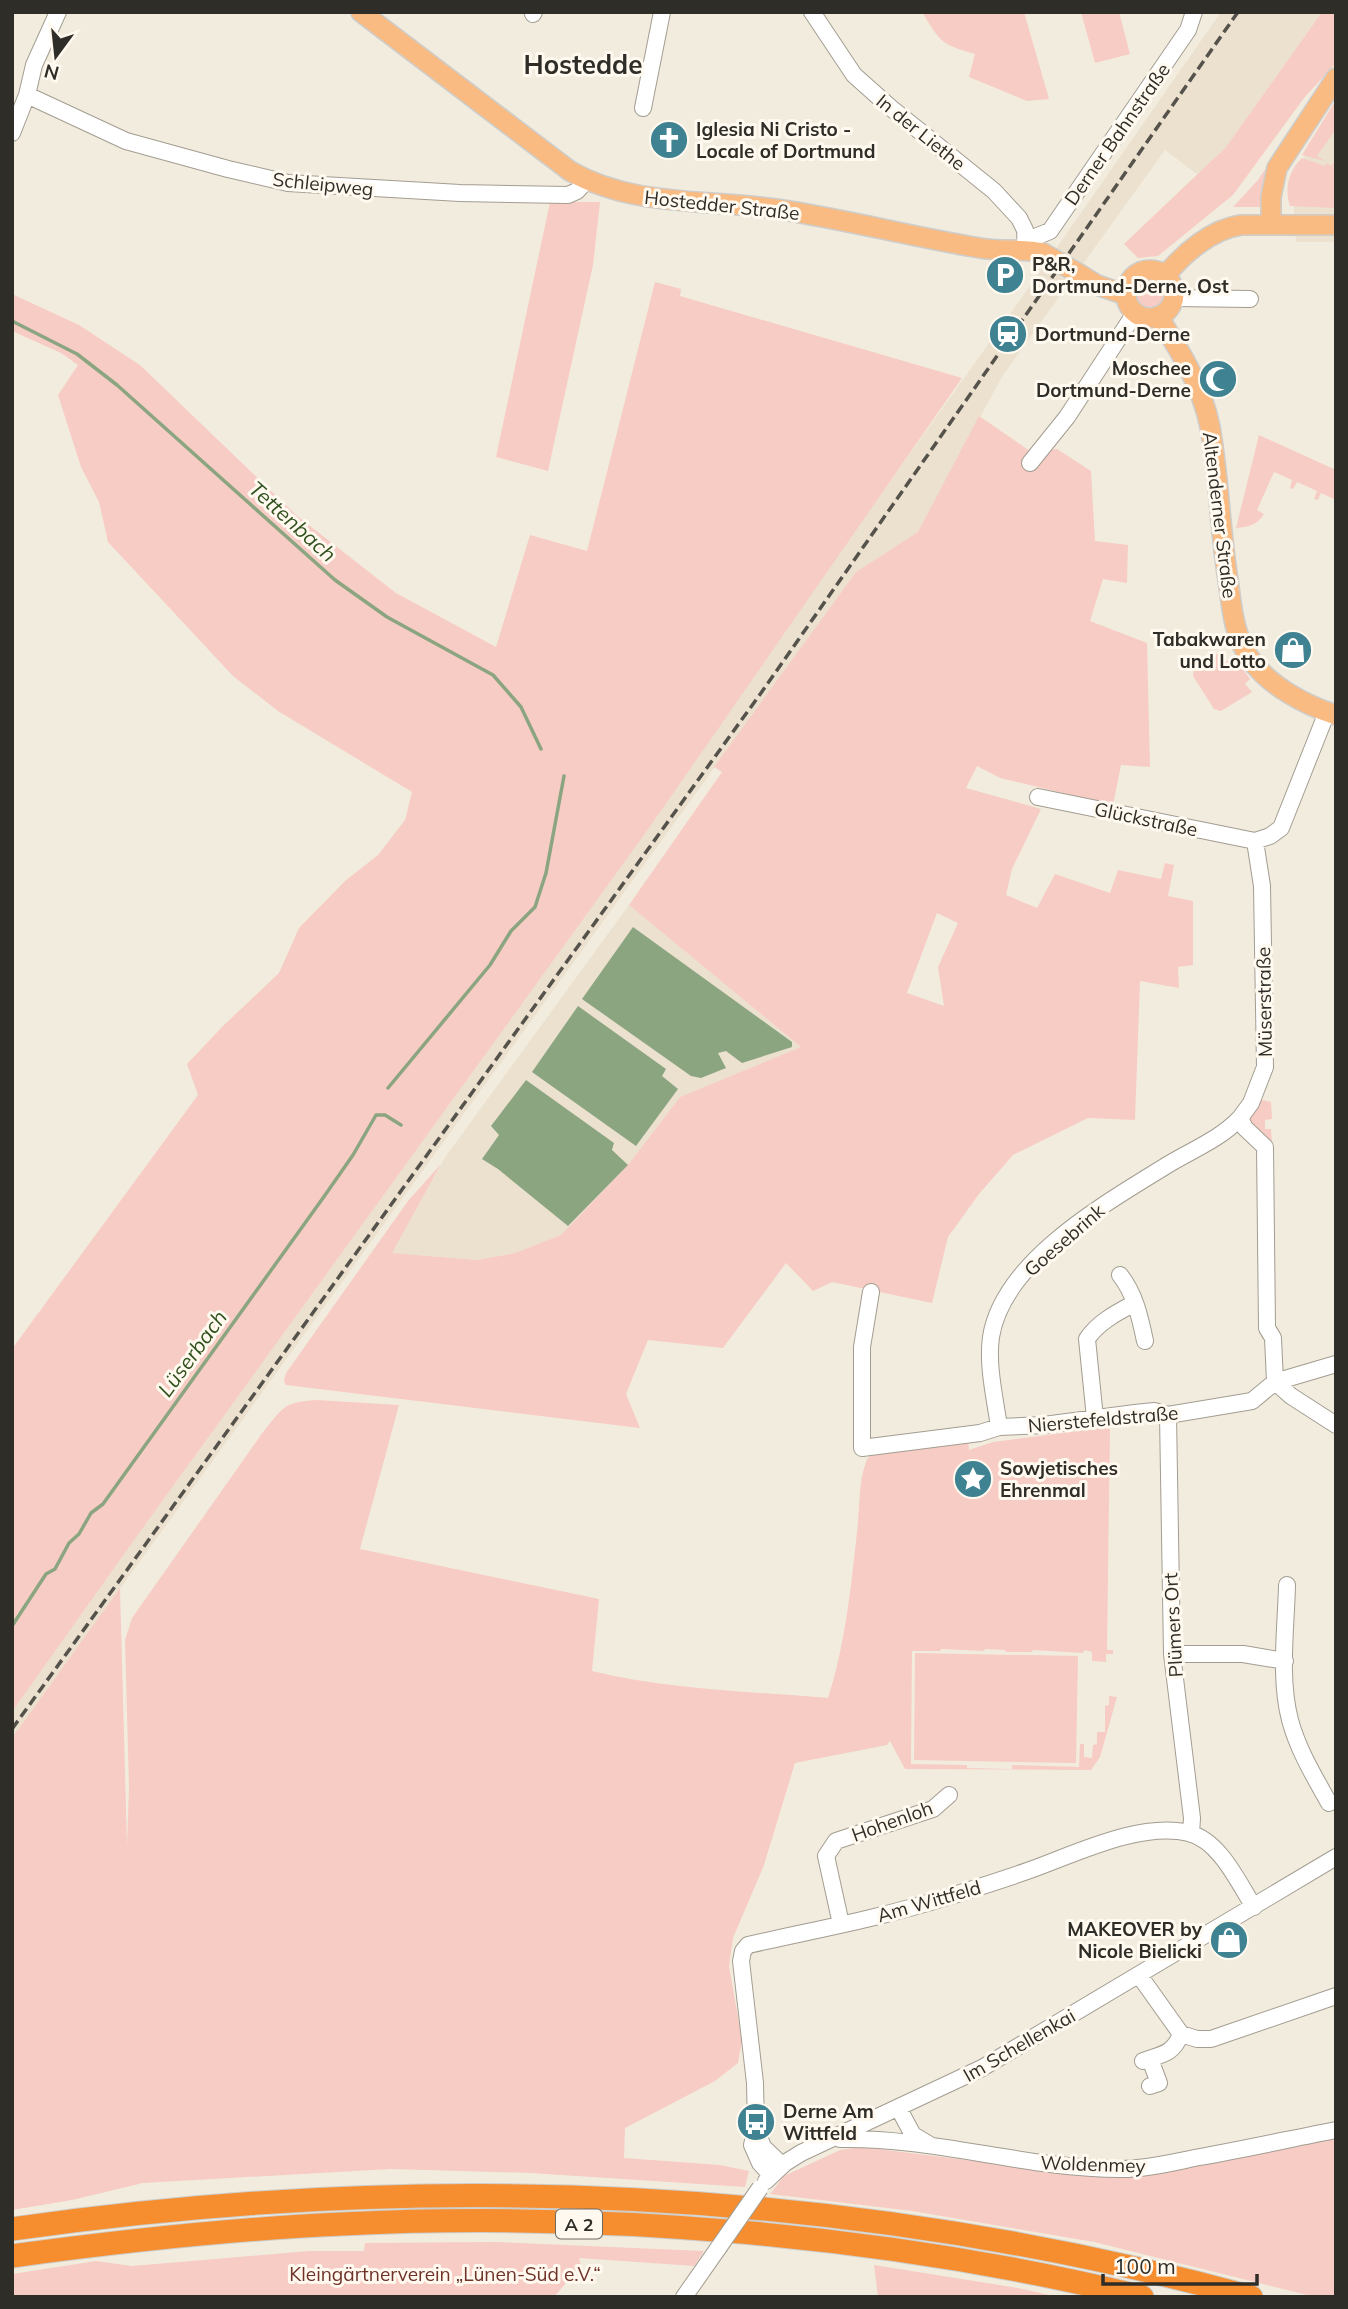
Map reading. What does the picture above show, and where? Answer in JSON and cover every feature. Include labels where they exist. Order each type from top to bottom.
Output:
[{"type":"highway","name":"A 2","points":[[12,2229],[147,2212],[297,2200],[503,2194],[610,2198],[763,2209],[922,2228],[1121,2265],[1251,2297]]},
{"type":"highway","name":"A 2","points":[[12,2256],[179,2236],[302,2226],[412,2222],[554,2222],[684,2229],[830,2242],[1020,2272],[1142,2297]]},
{"type":"main road","name":"Hostedder Straße","points":[[361,12],[540,149],[586,180],[617,192],[775,209],[860,223],[981,249],[1031,248],[1097,285],[1126,295]]},
{"type":"main road","points":[[1271,225],[1271,197],[1277,168],[1336,78]]},
{"type":"main road","points":[[1166,275],[1190,252],[1216,232],[1228,227],[1336,225]]},
{"type":"main road","points":[[1153,270],[1166,275],[1172,284],[1174,298],[1168,309],[1158,316],[1147,318],[1135,313],[1127,302],[1126,295],[1132,278],[1140,272],[1153,270]]},
{"type":"main road","name":"Altenderner Straße","points":[[1158,316],[1198,385],[1210,426],[1231,606],[1241,643],[1250,660],[1271,680],[1332,714]]},
{"type":"street","points":[[12,133],[27,95],[34,65],[58,12]]},
{"type":"street","points":[[643,108],[662,12]]},
{"type":"street","name":"In der Liethe","points":[[812,12],[854,75],[994,191],[1019,218],[1031,248]]},
{"type":"street","name":"Derner Bahnstraße","points":[[1031,248],[1050,231],[1188,30],[1194,12]]},
{"type":"street","name":"Schleipweg","points":[[27,95],[126,141],[288,183],[460,193],[568,195],[577,191],[586,180]]},
{"type":"street","points":[[1174,298],[1250,299]]},
{"type":"street","points":[[1030,463],[1068,417],[1135,313]]},
{"type":"street","points":[[1255,841],[1270,836],[1281,828],[1332,714]]},
{"type":"street","name":"Glückstraße","points":[[1038,797],[1255,841]]},
{"type":"street","name":"Müserstraße","points":[[1240,1118],[1251,1103],[1265,1067],[1262,886],[1255,841]]},
{"type":"street","points":[[1240,1118],[1245,1128],[1265,1147],[1267,1328],[1273,1338],[1275,1382],[1336,1425]]},
{"type":"street","name":"Goesebrink","points":[[999,1427],[990,1356],[991,1338],[996,1317],[1009,1292],[1024,1272],[1077,1224],[1124,1192],[1226,1133],[1240,1118]]},
{"type":"street","points":[[1120,1275],[1129,1286],[1145,1341]]},
{"type":"street","name":"Nierstefeldstraße","points":[[870,1292],[862,1347],[862,1448],[980,1433],[999,1427],[1044,1425],[1154,1411],[1168,1415],[1252,1401],[1275,1382],[1336,1364]]},
{"type":"street","points":[[1095,1418],[1087,1339],[1092,1331],[1111,1316],[1135,1303]]},
{"type":"street","name":"Plümers Ort","points":[[1168,1415],[1172,1654],[1192,1818],[1191,1834]]},
{"type":"street","points":[[1287,1585],[1286,1696],[1295,1734],[1306,1762],[1329,1803]]},
{"type":"street","points":[[1172,1654],[1243,1654],[1285,1661]]},
{"type":"street","name":"Hohenloh","points":[[841,1924],[827,1863],[829,1848],[836,1841],[933,1809],[949,1795]]},
{"type":"street","name":"Am Wittfeld","points":[[777,2170],[760,2163],[753,2149],[756,2128],[755,2083],[741,1961],[743,1951],[748,1945],[943,1899],[1096,1846],[1137,1835],[1165,1832],[1191,1834]]},
{"type":"street","points":[[1191,1834],[1215,1850],[1254,1907]]},
{"type":"street","name":"Im Schellenkai","points":[[684,2297],[760,2188],[777,2170],[801,2153],[982,2068],[1336,1857]]},
{"type":"street","points":[[1139,1975],[1181,2034],[1197,2039],[1211,2039],[1336,1996]]},
{"type":"street","points":[[1150,2086],[1159,2082],[1147,2060],[1171,2051],[1177,2045],[1181,2034]]},
{"type":"street","points":[[892,2112],[900,2137],[912,2144]]},
{"type":"street","points":[[892,2112],[913,2135],[932,2146]]},
{"type":"street","name":"Woldenmey","points":[[832,2139],[932,2146],[1065,2167],[1123,2169],[1155,2166],[1336,2130]]},
{"type":"shaded area","points":[[1221,12],[1322,12],[1226,147],[1197,174],[1165,150],[1003,375],[918,532],[856,572],[12,1738],[12,1712],[647,831],[833,561],[1030,286]]},
{"type":"shaded area","points":[[1336,109],[1336,242],[1296,242],[1292,176]]},
{"type":"shaded area","points":[[629,905],[801,1047],[680,1097],[628,1165],[561,1235],[515,1253],[477,1260],[391,1253],[446,1156]]},
{"type":"shaded area","points":[[633,927],[792,1042],[792,1047],[742,1063],[726,1051],[718,1053],[726,1068],[701,1078],[691,1076],[582,999]]},
{"type":"shaded area","points":[[578,1006],[666,1069],[662,1076],[678,1089],[636,1146],[532,1072]]},
{"type":"shaded area","points":[[526,1080],[614,1143],[612,1150],[628,1165],[568,1226],[482,1159],[499,1135],[491,1126]]},
{"type":"green space","points":[[922,12],[1024,12],[1049,99],[1027,101],[969,77],[975,54],[948,45],[933,30]]},
{"type":"green space","points":[[1081,12],[1119,12],[1130,54],[1095,63]]},
{"type":"green space","points":[[1322,12],[1336,12],[1336,63],[1304,98],[1233,195],[1158,256],[1138,258],[1124,244],[1226,147]]},
{"type":"green space","points":[[1334,103],[1336,129],[1317,156],[1325,161],[1302,155]]},
{"type":"green space","points":[[1281,147],[1261,207],[1233,207],[1257,181]]},
{"type":"green space","points":[[1302,158],[1325,166],[1327,163],[1331,166],[1336,160],[1333,167],[1336,169],[1336,208],[1290,206],[1289,180]]},
{"type":"green space","points":[[550,202],[600,202],[593,265],[548,471],[496,457]]},
{"type":"green space","points":[[1151,278],[1162,283],[1167,294],[1162,305],[1151,310],[1140,305],[1135,294],[1140,283]]},
{"type":"green space","points":[[655,282],[681,289],[680,296],[962,378],[647,831],[12,1712],[12,1349],[198,1095],[187,1064],[279,973],[299,928],[345,881],[378,855],[405,820],[412,792],[278,711],[233,676],[108,542],[99,502],[81,467],[58,395],[78,365],[61,353],[12,331],[12,294],[79,325],[140,365],[296,515],[396,593],[496,647],[530,535],[587,551]]},
{"type":"green space","points":[[979,416],[1030,451],[1057,449],[1091,471],[1095,541],[1128,545],[1127,583],[1103,579],[1090,621],[1147,643],[1150,767],[1121,765],[1113,805],[1000,778],[977,766],[966,788],[1041,809],[1012,869],[1006,895],[1037,908],[1055,874],[1110,893],[1118,870],[1161,879],[1165,863],[1174,865],[1168,896],[1193,901],[1193,965],[1178,967],[1179,988],[1140,981],[1135,1120],[1088,1118],[1013,1155],[979,1194],[948,1237],[932,1303],[832,1282],[813,1291],[786,1263],[723,1348],[648,1340],[626,1394],[640,1428],[286,1385],[286,1373],[408,1201],[441,1164],[392,1253],[477,1260],[515,1253],[561,1235],[628,1165],[680,1097],[801,1047],[629,905],[722,772],[714,767],[856,572],[918,532]],"holes":[[[937,913],[958,923],[938,967],[944,1006],[907,993]]]},
{"type":"green space","points":[[1259,435],[1336,470],[1336,500],[1321,493],[1318,500],[1314,499],[1317,491],[1297,482],[1293,489],[1290,488],[1292,480],[1274,472],[1257,510],[1264,514],[1252,525],[1236,528]]},
{"type":"green space","points":[[1220,652],[1226,661],[1234,656],[1250,679],[1245,684],[1252,692],[1221,711],[1214,709],[1193,676],[1194,669]]},
{"type":"green space","points":[[1256,1101],[1271,1102],[1272,1119],[1265,1120],[1265,1129],[1271,1129],[1272,1143],[1266,1143],[1249,1127],[1248,1118]]},
{"type":"green space","points":[[316,1400],[399,1405],[360,1549],[599,1599],[592,1671],[680,1686],[828,1698],[843,1637],[862,1479],[869,1457],[877,1452],[968,1440],[969,1450],[993,1442],[1110,1427],[1107,1650],[1113,1650],[1113,1654],[1106,1654],[1106,1662],[1092,1661],[1092,1652],[1084,1650],[1083,1653],[1033,1650],[1006,1652],[985,1649],[912,1651],[911,1764],[1012,1769],[1012,1765],[1079,1767],[1080,1744],[1084,1744],[1084,1757],[1092,1758],[1093,1745],[1097,1744],[1097,1732],[1105,1732],[1105,1706],[1109,1705],[1109,1696],[1117,1697],[1100,1757],[1091,1770],[905,1769],[890,1741],[887,1745],[795,1763],[764,1865],[733,1938],[729,1966],[742,2040],[738,2063],[715,2081],[625,2128],[624,2158],[720,2165],[749,2171],[745,2187],[531,2173],[391,2169],[143,2183],[72,2200],[12,2210],[12,1738],[120,1588],[127,1846],[129,1787],[125,1640],[132,1618],[275,1417],[297,1402]]},
{"type":"green space","points":[[915,1653],[1078,1656],[1076,1763],[914,1760]]},
{"type":"green space","points":[[1336,2137],[1336,2297],[1315,2297],[1094,2242],[912,2211],[770,2194],[784,2176],[840,2150],[862,2147],[1063,2172]]},
{"type":"green space","name":"Kleingärtnerverein „Lünen-Süd e.V.“","points":[[496,2242],[704,2251],[694,2266],[579,2258],[581,2265],[554,2297],[12,2297],[12,2274],[96,2261],[132,2266],[309,2251],[364,2251],[365,2243]]},
{"type":"green space","points":[[874,2265],[1018,2288],[1059,2297],[878,2297]]},
{"type":"waterway","name":"Tettenbach","points":[[12,321],[77,354],[117,385],[335,580],[387,617],[493,675],[521,707],[541,749]]},
{"type":"waterway","name":"Tettenbach","points":[[388,1088],[490,965],[511,931],[535,907],[546,873],[564,776]]},
{"type":"waterway","name":"Lüserbach","points":[[12,1626],[46,1574],[55,1569],[69,1543],[79,1534],[91,1513],[103,1504],[323,1198],[353,1155],[376,1115],[385,1115],[401,1125]]},
{"type":"railway","points":[[12,1729],[761,693],[1238,12]]},
{"type":"place","name":"Iglesia Ni Cristo - Locale of Dortmund","points":[[669,140]]},
{"type":"place","name":"P&R, Dortmund-Derne, Ost","points":[[1005,275]]},
{"type":"place","name":"Dortmund-Derne","points":[[1008,334]]},
{"type":"place","name":"Moschee Dortmund-Derne","points":[[1218,379]]},
{"type":"place","name":"Tabakwaren und Lotto","points":[[1293,650]]},
{"type":"place","name":"Sowjetisches Ehrenmal","points":[[973,1479]]},
{"type":"place","name":"MAKEOVER by Nicole Bielicki","points":[[1229,1940]]},
{"type":"place","name":"Derne Am Wittfeld","points":[[756,2122]]},
{"type":"district","name":"Hostedde","points":[[583,64]]}]
